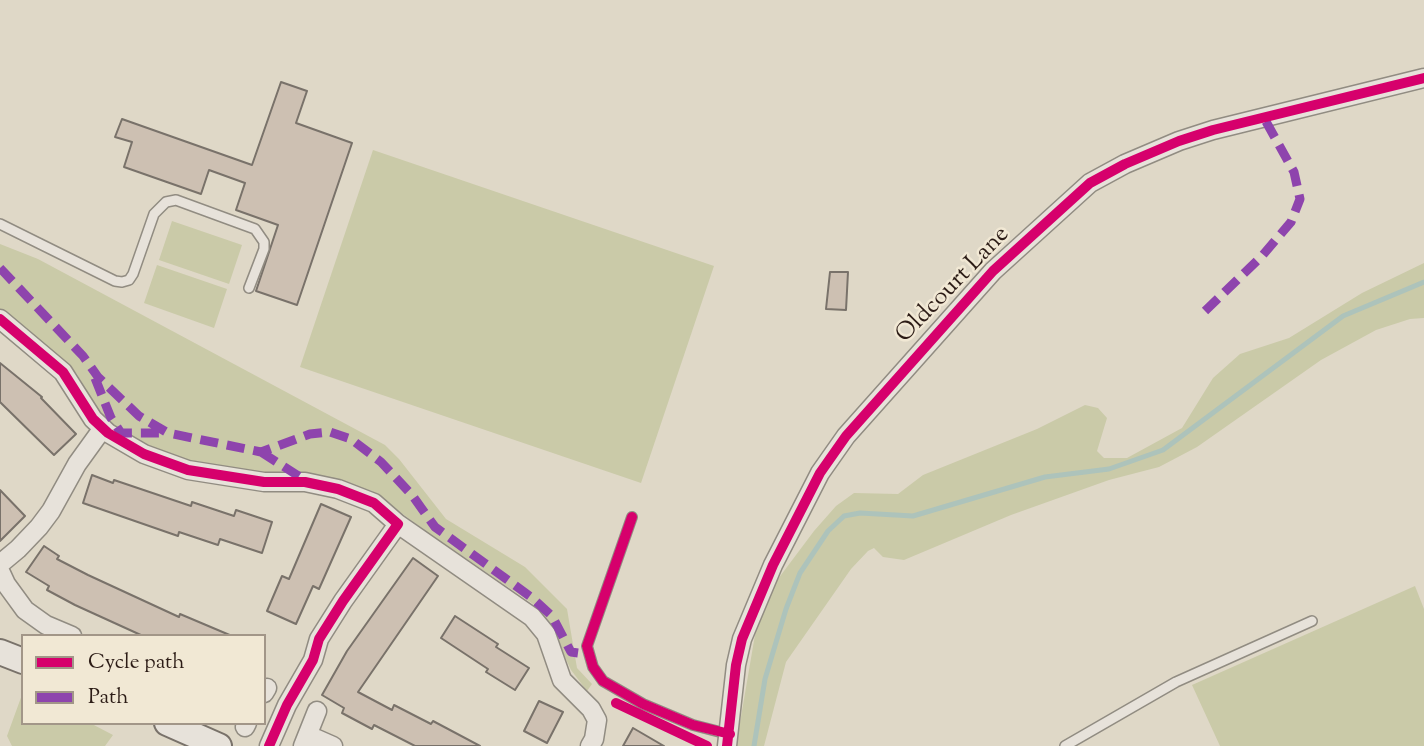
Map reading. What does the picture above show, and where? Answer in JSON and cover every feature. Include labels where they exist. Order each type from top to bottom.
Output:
[{"type":"street","name":"Oldcourt Lane","points":[[729,740],[736,665],[742,639],[773,565],[820,473],[855,426],[993,271],[1090,184],[1125,164],[1213,130],[1424,78]]},
{"type":"street","points":[[0,319],[63,372],[93,419],[144,454],[188,470],[264,482],[304,482],[338,489],[374,503],[398,524],[532,617],[546,634],[562,680],[591,709],[597,720],[590,746]]},
{"type":"street","points":[[0,564],[39,527],[77,464],[103,428]]},
{"type":"street","points":[[269,746],[287,705],[313,660],[320,639],[343,601],[398,524]]},
{"type":"street","points":[[0,571],[25,610],[46,625],[67,634]]},
{"type":"street","points":[[0,652],[21,661]]},
{"type":"street","points":[[317,711],[305,741],[333,746]]},
{"type":"street","points":[[172,725],[219,746]]},
{"type":"lane","points":[[0,224],[115,281],[122,282],[129,280],[133,274],[154,214],[166,202],[176,200],[248,225],[261,235],[264,249],[249,288]]},
{"type":"lane","points":[[632,517],[587,646],[593,667],[603,681],[643,704],[729,740]]},
{"type":"lane","points":[[1065,746],[1176,682],[1312,621]]},
{"type":"green space","points":[[373,150],[714,266],[641,483],[300,367]]},
{"type":"green space","points":[[172,221],[242,245],[229,284],[159,260]]},
{"type":"green space","points":[[0,244],[38,259],[385,445],[446,519],[525,567],[567,609],[577,668],[592,684],[587,691],[571,670],[550,625],[536,606],[372,491],[329,478],[271,474],[176,458],[148,447],[114,427],[94,404],[69,365],[0,311]]},
{"type":"green space","points":[[1424,263],[1424,318],[1410,319],[1376,330],[1321,360],[1197,447],[1159,467],[1109,480],[1011,515],[904,560],[883,557],[874,548],[868,551],[851,569],[786,662],[764,746],[736,746],[756,629],[775,583],[814,531],[836,506],[854,493],[898,494],[923,475],[1037,429],[1085,405],[1098,408],[1107,418],[1097,451],[1104,458],[1127,458],[1182,428],[1213,378],[1240,354],[1289,338],[1362,293]]},
{"type":"green space","points":[[157,265],[227,289],[214,328],[144,303]]},
{"type":"green space","points":[[1415,586],[1424,609],[1424,746],[1220,746],[1192,685]]},
{"type":"green space","points":[[21,698],[21,725],[94,725],[113,735],[105,746],[12,746],[7,736]]},
{"type":"building","points":[[281,82],[307,91],[296,123],[352,143],[297,305],[256,291],[278,225],[236,210],[245,183],[209,170],[201,194],[124,167],[132,142],[115,137],[122,119],[252,165]]},
{"type":"building","points":[[830,272],[848,272],[846,310],[826,309]]},
{"type":"building","points":[[0,363],[42,397],[76,434],[54,455],[0,402]]},
{"type":"building","points":[[92,475],[191,506],[192,502],[234,516],[236,510],[272,522],[262,553],[220,539],[218,545],[179,532],[178,536],[83,503]]},
{"type":"building","points":[[0,490],[25,516],[0,541]]},
{"type":"building","points":[[321,504],[351,517],[319,589],[313,586],[296,624],[267,611],[282,576],[289,579]]},
{"type":"building","points":[[44,546],[59,556],[57,559],[88,575],[179,617],[180,614],[227,634],[139,634],[47,590],[49,586],[26,572]]},
{"type":"building","points":[[413,558],[438,576],[358,692],[392,710],[394,705],[431,724],[433,721],[480,746],[415,746],[374,725],[372,729],[342,713],[344,708],[322,695],[347,651]]},
{"type":"building","points":[[455,616],[529,668],[515,690],[441,638]]},
{"type":"building","points":[[539,701],[563,712],[547,743],[524,731]]},
{"type":"building","points":[[633,728],[664,746],[623,746]]},
{"type":"waterway","points":[[754,746],[765,679],[800,573],[828,531],[844,516],[860,513],[913,516],[1045,477],[1109,469],[1163,450],[1343,316],[1424,282]]},
{"type":"marked path","points":[[1205,311],[1262,256],[1291,222],[1300,199],[1294,172],[1264,118]]},
{"type":"marked path","points":[[0,268],[83,356],[98,377],[139,416],[168,433],[261,452],[310,434],[330,432],[351,439],[381,462],[412,495],[435,527],[531,597],[552,616],[571,652],[578,653]]},
{"type":"marked path","points":[[95,378],[111,418],[121,433],[165,433]]},
{"type":"marked path","points":[[261,452],[300,477]]},
{"type":"cycle path","points":[[727,746],[736,665],[742,639],[773,565],[820,473],[846,436],[993,271],[1090,183],[1125,164],[1213,130],[1424,78]]},
{"type":"cycle path","points":[[0,319],[63,372],[93,419],[108,433],[144,454],[188,470],[264,482],[305,482],[338,489],[374,503],[398,524],[319,639],[313,660],[287,705],[269,746]]},
{"type":"cycle path","points":[[632,517],[587,646],[593,667],[603,681],[643,704],[693,725],[730,734]]},
{"type":"cycle path","points":[[616,703],[707,746]]}]
